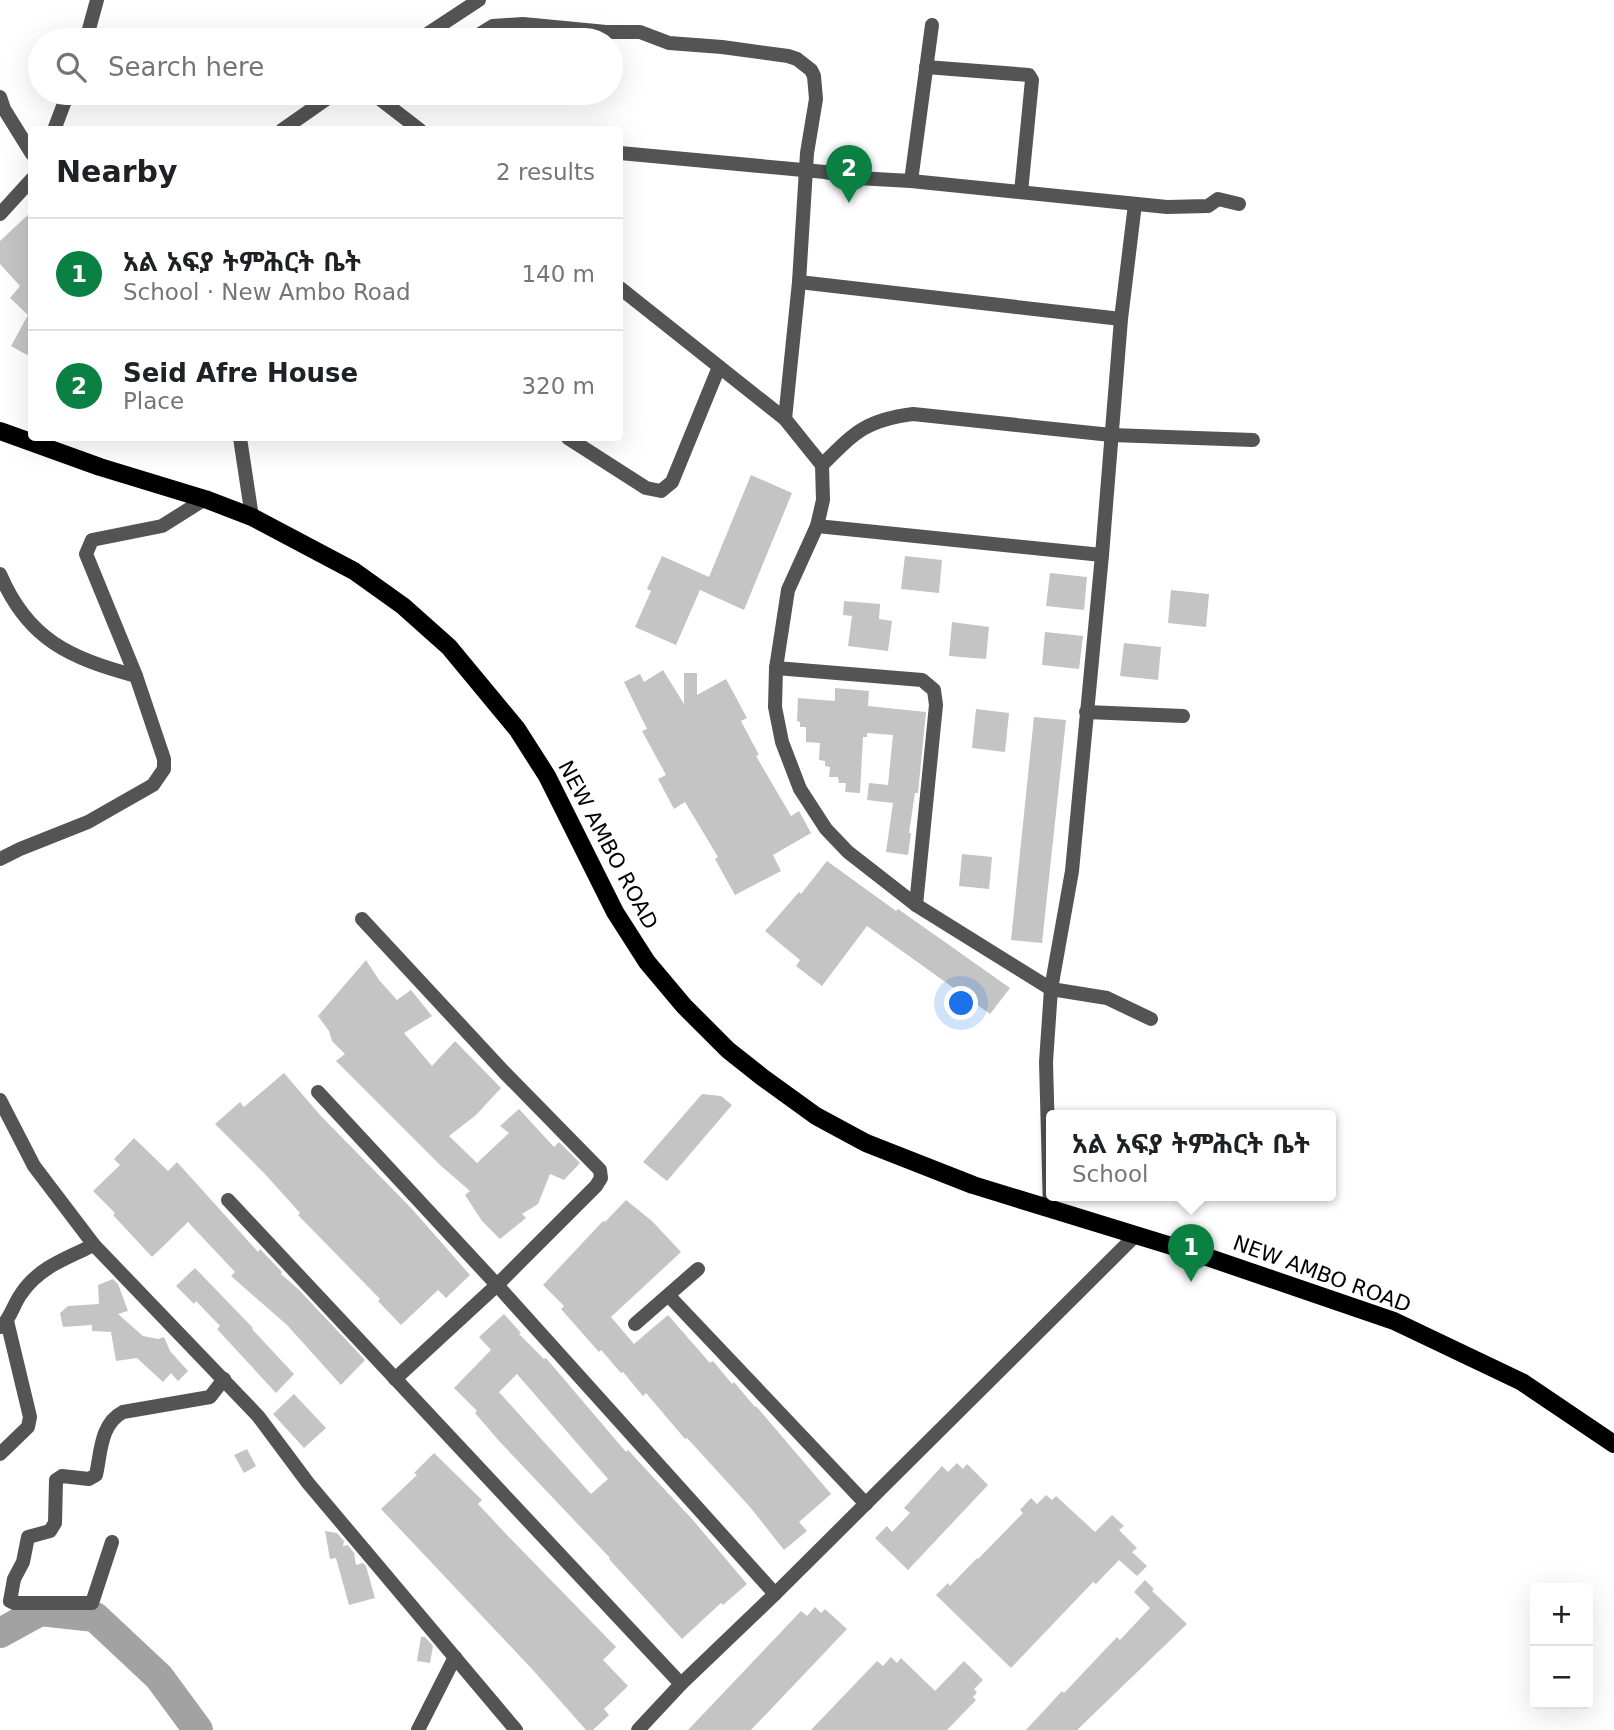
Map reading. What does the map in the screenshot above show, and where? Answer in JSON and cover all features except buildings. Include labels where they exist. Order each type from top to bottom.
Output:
[{"type":"main road","name":"NEW AMBO ROAD","points":[[0,430],[28,440]]},
{"type":"main road","name":"NEW AMBO ROAD","points":[[30,441],[252,517],[354,571],[403,606],[449,647],[517,729],[547,776],[615,912],[647,962],[684,1006],[728,1050],[816,1116],[866,1143],[973,1185],[1204,1256],[1394,1321],[1522,1382],[1614,1444]]},
{"type":"street","points":[[89,28],[97,0]]},
{"type":"street","points":[[436,28],[479,0]]},
{"type":"street","points":[[490,28],[536,25],[566,28]]},
{"type":"street","points":[[911,181],[932,25]]},
{"type":"street","points":[[623,32],[640,32],[669,43],[722,47],[797,59],[811,70],[816,89],[806,172],[799,282],[785,419]]},
{"type":"street","points":[[926,67],[1029,75],[1032,80],[1021,192]]},
{"type":"street","points":[[0,97],[4,109],[28,148]]},
{"type":"street","points":[[56,126],[63,105]]},
{"type":"street","points":[[288,126],[318,105]]},
{"type":"street","points":[[387,105],[415,126]]},
{"type":"street","points":[[623,153],[1135,204],[1201,207],[1218,199],[1239,204]]},
{"type":"street","points":[[0,214],[28,183]]},
{"type":"street","points":[[1047,1110],[1046,1062],[1051,989],[1072,871],[1121,319],[1135,204]]},
{"type":"street","points":[[799,282],[1121,319]]},
{"type":"street","points":[[623,290],[785,419],[822,465],[823,500],[817,526],[788,590],[776,668],[775,707],[782,742],[800,789],[826,830],[848,852],[916,905],[1051,989],[1107,998],[1151,1018]]},
{"type":"street","points":[[573,441],[646,488],[661,491],[672,482],[719,367]]},
{"type":"street","points":[[822,465],[866,425],[888,417],[913,414],[1111,435],[1253,440]]},
{"type":"street","points":[[240,441],[252,517]]},
{"type":"street","points":[[0,859],[88,822],[153,785],[164,769],[164,759],[136,676],[86,554],[92,540],[162,526],[205,499]]},
{"type":"street","points":[[817,526],[1102,555]]},
{"type":"street","points":[[0,574],[10,598],[49,642],[96,665],[136,676]]},
{"type":"street","points":[[776,668],[922,680],[934,690],[936,705],[916,905]]},
{"type":"street","points":[[1086,712],[1183,716]]},
{"type":"street","points":[[362,919],[504,1072],[600,1170],[601,1178],[497,1285],[395,1379]]},
{"type":"street","points":[[318,1092],[497,1285],[775,1594]]},
{"type":"street","points":[[0,1100],[34,1166],[93,1245],[258,1416],[308,1483],[516,1730]]},
{"type":"street","points":[[228,1200],[681,1684]]},
{"type":"street","points":[[1050,1201],[1050,1209]]},
{"type":"street","points":[[638,1730],[681,1684],[1136,1235]]},
{"type":"street","points":[[0,1454],[28,1427],[30,1417],[4,1325],[21,1294],[50,1265],[93,1245]]},
{"type":"street","points":[[635,1324],[698,1269]]},
{"type":"street","points":[[669,1296],[866,1504]]},
{"type":"street","points":[[112,1542],[92,1603],[10,1601],[14,1579],[23,1562],[28,1537],[50,1531],[55,1523],[56,1480],[62,1476],[89,1479],[96,1475],[104,1435],[114,1417],[123,1412],[210,1397],[224,1379]]},
{"type":"street","points":[[418,1730],[455,1657]]},
{"type":"waterway","points":[[0,1633],[40,1611],[95,1617],[159,1677],[198,1730]]},
{"type":"place","name":"Seid Afre House","points":[[849,203]]},
{"type":"place","name":"አል አፍያ ትምሕርት ቤት","points":[[1191,1282]]}]
